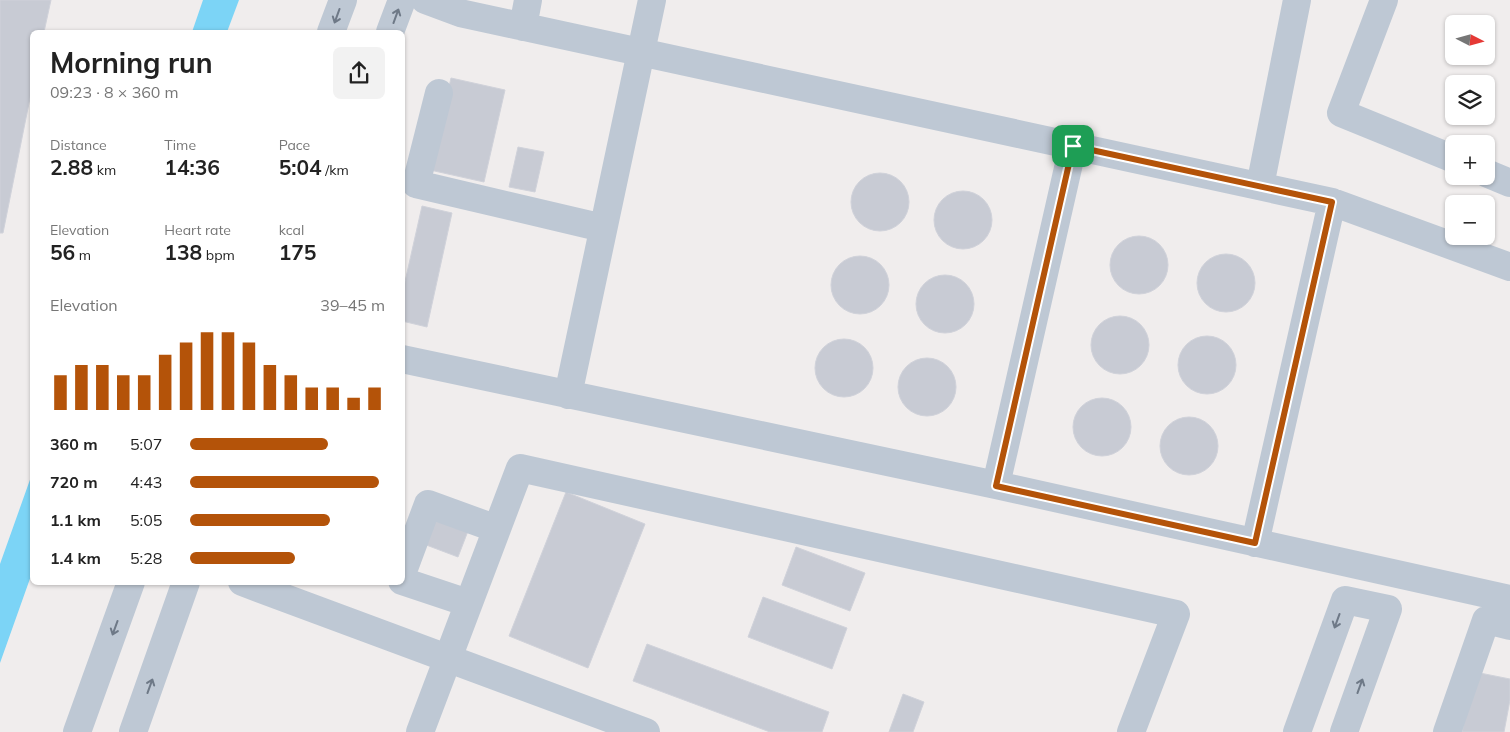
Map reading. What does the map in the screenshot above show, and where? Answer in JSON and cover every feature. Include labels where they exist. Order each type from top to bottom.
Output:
[{"type":"street","points":[[332,30],[343,0]]},
{"type":"street","points":[[391,30],[402,0]]},
{"type":"street","points":[[425,0],[460,13],[1332,202],[1510,267]]},
{"type":"street","points":[[523,26],[528,0]]},
{"type":"street","points":[[568,395],[652,0]]},
{"type":"street","points":[[1260,186],[1298,0]]},
{"type":"street","points":[[1384,0],[1341,113],[1445,155]]},
{"type":"street","points":[[439,93],[416,184],[603,228]]},
{"type":"street","points":[[996,486],[1073,146]]},
{"type":"street","points":[[1495,177],[1510,183]]},
{"type":"street","points":[[1255,543],[1332,202]]},
{"type":"street","points":[[405,360],[996,486],[1510,599]]},
{"type":"street","points":[[420,732],[520,468],[1176,614],[1131,732]]},
{"type":"street","points":[[405,566],[428,504],[496,529]]},
{"type":"street","points":[[405,582],[468,603]]},
{"type":"street","points":[[77,732],[130,585]]},
{"type":"street","points":[[133,732],[185,585]]},
{"type":"street","points":[[257,585],[283,590],[447,658],[646,732]]},
{"type":"street","points":[[1297,732],[1345,600],[1388,609],[1344,732]]},
{"type":"street","points":[[1447,732],[1486,620],[1510,626]]},
{"type":"water","points":[[203,0],[239,0],[228,30],[193,30]]},
{"type":"water","points":[[30,480],[30,579],[0,663],[0,564]]},
{"type":"building","points":[[0,0],[51,0],[44,30],[30,30],[30,98],[3,233],[0,233]]},
{"type":"building","points":[[451,78],[505,90],[484,182],[430,170]]},
{"type":"building","points":[[518,147],[544,152],[535,192],[509,187]]},
{"type":"building","points":[[880,173],[891,175],[904,186],[909,202],[907,213],[896,226],[880,231],[869,229],[856,218],[851,202],[853,191],[864,178]]},
{"type":"building","points":[[963,191],[974,193],[984,199],[990,209],[992,220],[990,231],[984,241],[974,247],[963,249],[952,247],[942,241],[936,231],[934,220],[936,209],[942,199],[952,193]]},
{"type":"building","points":[[422,206],[452,213],[427,327],[405,322],[405,282]]},
{"type":"building","points":[[1139,236],[1150,238],[1160,244],[1166,254],[1168,265],[1166,276],[1160,286],[1150,292],[1139,294],[1128,292],[1118,286],[1112,276],[1110,265],[1112,254],[1118,244],[1128,238]]},
{"type":"building","points":[[1226,254],[1237,256],[1250,267],[1255,283],[1253,294],[1242,307],[1226,312],[1215,310],[1202,299],[1197,283],[1199,272],[1210,259]]},
{"type":"building","points":[[860,256],[871,258],[881,264],[887,274],[889,285],[887,296],[881,306],[871,312],[860,314],[849,312],[839,306],[833,296],[831,285],[833,274],[839,264],[849,258]]},
{"type":"building","points":[[945,275],[956,277],[969,288],[974,304],[972,315],[961,328],[945,333],[934,331],[921,320],[916,304],[918,293],[929,280]]},
{"type":"building","points":[[1120,316],[1131,318],[1144,329],[1149,345],[1147,356],[1136,369],[1120,374],[1109,372],[1096,361],[1091,345],[1093,334],[1104,321]]},
{"type":"building","points":[[1207,336],[1218,338],[1228,344],[1234,354],[1236,365],[1234,376],[1228,386],[1218,392],[1207,394],[1196,392],[1186,386],[1180,376],[1178,365],[1180,354],[1186,344],[1196,338]]},
{"type":"building","points":[[844,339],[855,341],[868,352],[873,368],[871,379],[860,392],[844,397],[833,395],[820,384],[815,368],[817,357],[828,344]]},
{"type":"building","points":[[927,358],[938,360],[948,366],[954,376],[956,387],[954,398],[948,408],[938,414],[927,416],[916,414],[906,408],[900,398],[898,387],[900,376],[906,366],[916,360]]},
{"type":"building","points":[[1102,398],[1113,400],[1123,406],[1129,416],[1131,427],[1129,438],[1123,448],[1113,454],[1102,456],[1091,454],[1081,448],[1075,438],[1073,427],[1075,416],[1081,406],[1091,400]]},
{"type":"building","points":[[1189,417],[1200,419],[1210,425],[1216,435],[1218,446],[1216,457],[1210,467],[1200,473],[1189,475],[1178,473],[1168,467],[1162,457],[1160,446],[1162,435],[1168,425],[1178,419]]},
{"type":"building","points":[[566,492],[645,524],[588,668],[509,636]]},
{"type":"building","points":[[430,517],[468,531],[458,557],[421,543]]},
{"type":"building","points":[[796,547],[865,573],[850,611],[782,585]]},
{"type":"building","points":[[763,597],[847,628],[832,669],[748,637]]},
{"type":"building","points":[[647,644],[829,712],[822,732],[770,732],[633,681]]},
{"type":"building","points":[[1475,672],[1510,679],[1510,700],[1504,732],[1462,732]]},
{"type":"building","points":[[903,694],[924,702],[913,732],[889,732]]},
{"type":"route","points":[[1073,146],[1332,202],[1255,543],[996,486],[1073,146]]}]
